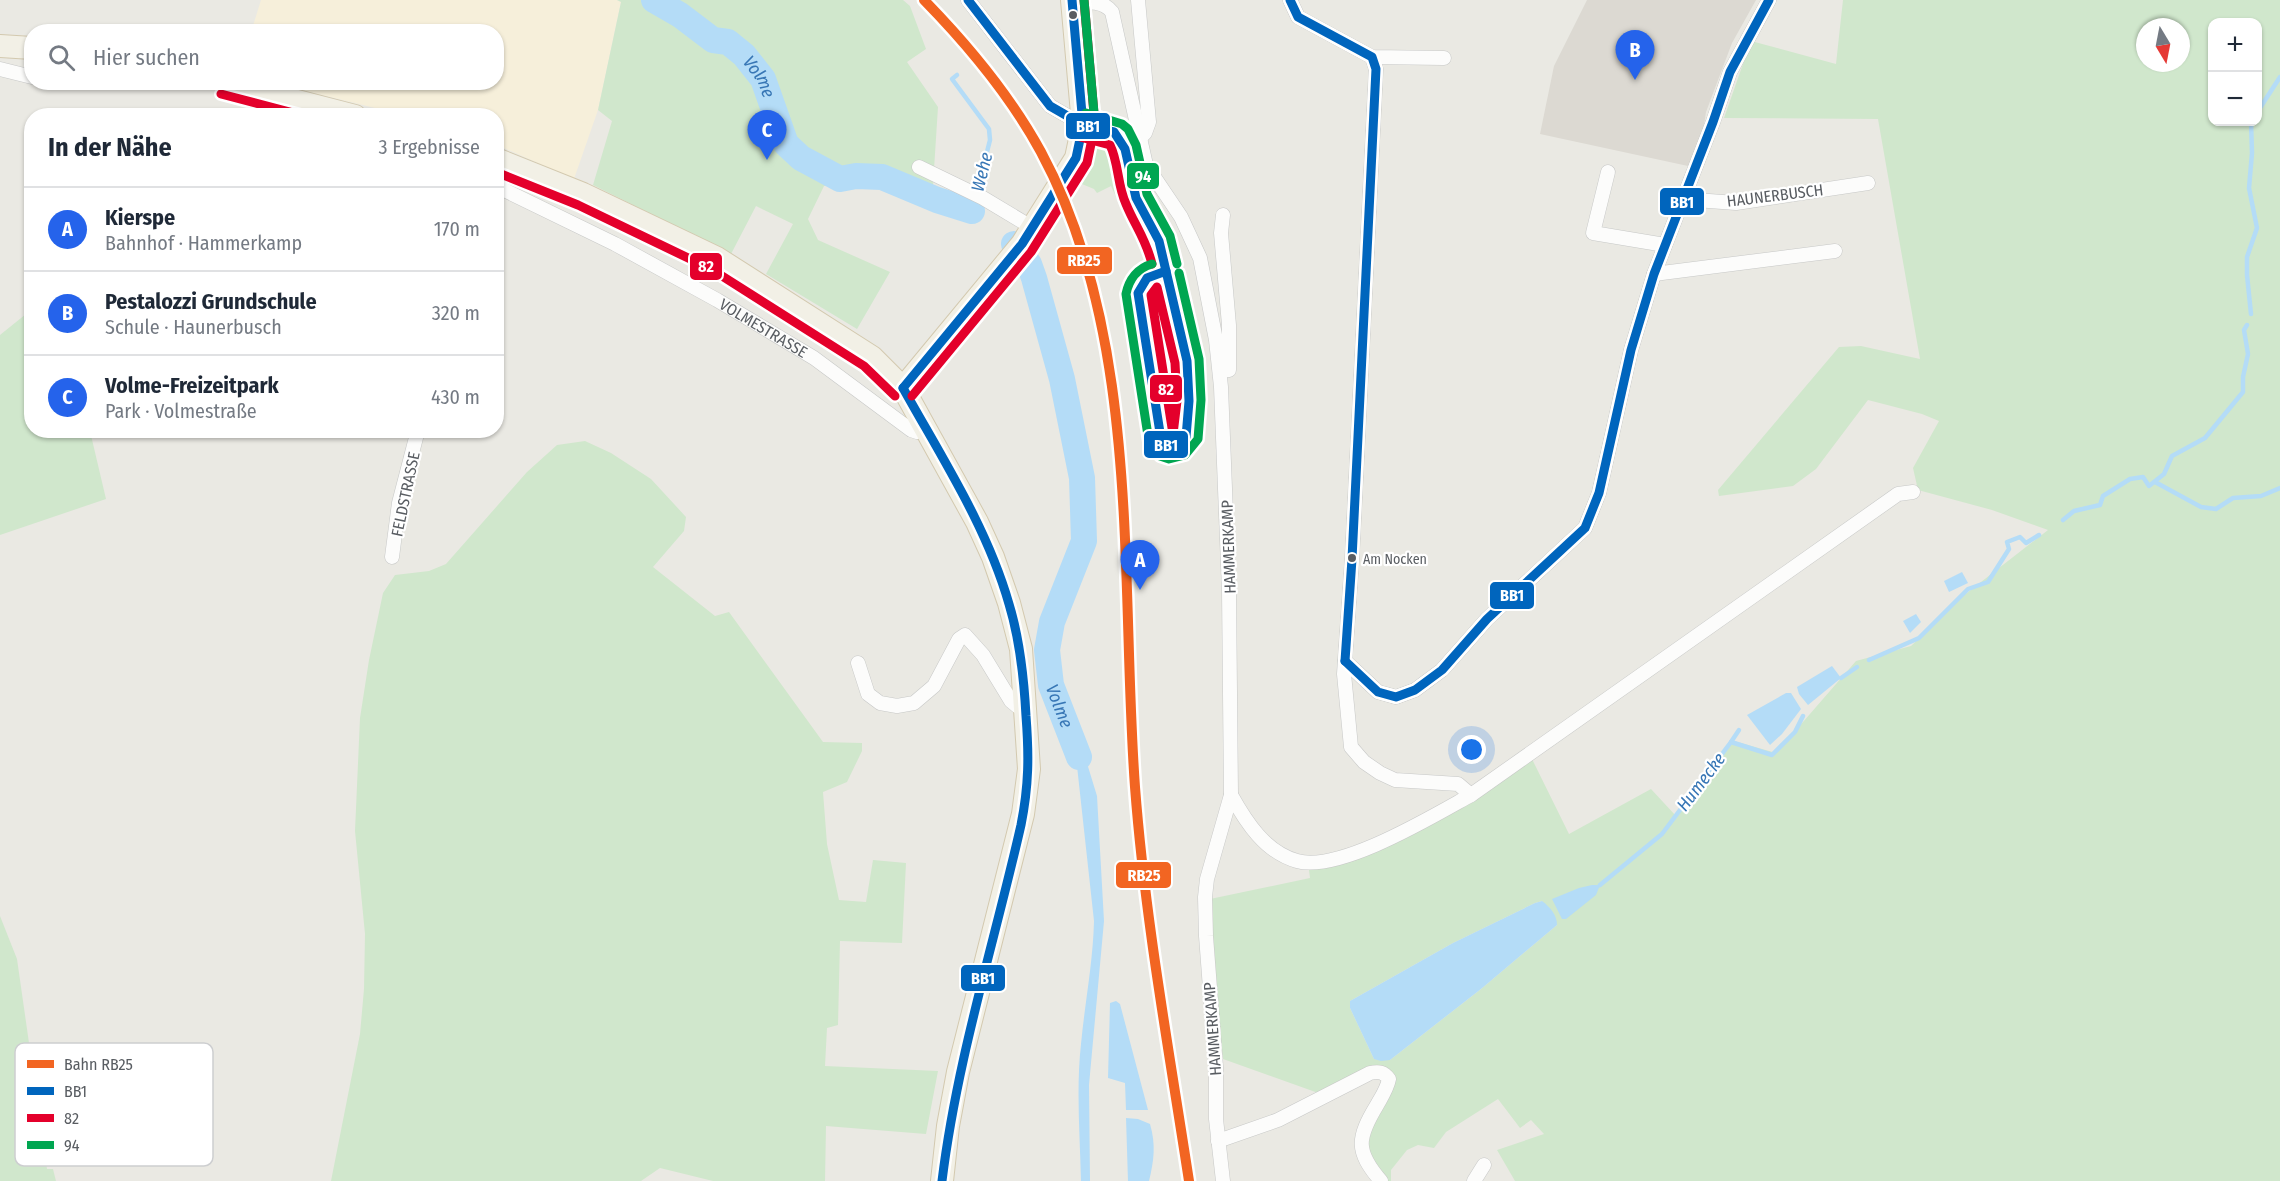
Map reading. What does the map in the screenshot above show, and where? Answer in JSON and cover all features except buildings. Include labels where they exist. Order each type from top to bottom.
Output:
[{"type":"main road","points":[[903,388],[1021,245],[1076,158],[1083,125],[1072,1]]},
{"type":"main road","points":[[0,46],[24,48]]},
{"type":"main road","points":[[255,90],[324,108]]},
{"type":"main road","name":"VOLMESTRASSE","points":[[504,162],[583,194],[717,258],[872,357],[903,388],[977,522],[993,557],[1009,603],[1021,650],[1029,769],[1023,814],[958,1072],[948,1126],[942,1181]]},
{"type":"street","points":[[968,0],[1050,106],[1083,125],[1114,132],[1122,142],[1136,198],[1154,229],[1167,271]]},
{"type":"street","points":[[1138,0],[1149,122],[1145,133],[1139,139]]},
{"type":"street","points":[[1290,0],[1298,17],[1372,57],[1444,58]]},
{"type":"street","points":[[1345,661],[1378,692],[1396,697],[1415,690],[1442,670],[1487,619],[1585,528],[1599,493],[1631,350],[1654,274],[1730,72],[1768,0]]},
{"type":"street","name":"HAMMERKAMP","points":[[1072,1],[1099,3],[1112,12],[1146,165],[1180,218],[1197,250],[1216,340],[1220,371],[1229,583],[1231,795],[1207,879],[1205,897],[1216,1067],[1216,1119],[1223,1181]]},
{"type":"street","points":[[1372,57],[1376,69],[1352,559],[1344,674],[1351,747],[1364,762],[1395,780],[1458,784],[1471,795]]},
{"type":"street","points":[[0,69],[24,75]]},
{"type":"street","points":[[919,167],[976,194],[1021,245]]},
{"type":"street","points":[[1608,172],[1593,233],[1665,245]]},
{"type":"street","name":"HAUNERBUSCH","points":[[1682,199],[1736,203],[1868,183]]},
{"type":"street","name":"VOLMESTRASSE","points":[[504,190],[615,244],[717,300],[814,358],[911,430],[917,432],[926,430]]},
{"type":"street","points":[[1220,371],[1229,370],[1229,325],[1221,233],[1223,215]]},
{"type":"street","points":[[1654,274],[1835,251]]},
{"type":"street","name":"FELDSTRASSE","points":[[392,557],[399,504],[416,438]]},
{"type":"street","points":[[1231,795],[1247,825],[1272,848],[1296,861],[1311,863],[1367,849],[1471,795],[1898,494],[1912,492]]},
{"type":"street","points":[[858,663],[868,694],[880,703],[897,706],[914,703],[934,686],[959,639],[965,635],[983,655],[1011,701],[1017,706],[1026,706]]},
{"type":"street","points":[[1218,1141],[1278,1120],[1370,1073],[1379,1071],[1389,1079],[1388,1088],[1364,1126],[1360,1141],[1368,1167],[1381,1181]]},
{"type":"street","points":[[1474,1181],[1484,1165]]},
{"type":"shaded area","points":[[261,0],[617,0],[621,2],[598,110],[574,179],[504,148],[504,108],[375,108],[302,90],[504,90],[504,24],[254,24]]},
{"type":"shaded area","points":[[1587,0],[1756,0],[1732,43],[1706,112],[1703,132],[1688,166],[1540,134],[1554,66]]},
{"type":"green space","points":[[617,0],[903,0],[910,6],[926,49],[907,62],[938,107],[933,185],[952,194],[946,212],[888,185],[852,182],[824,186],[808,219],[818,240],[890,272],[857,329],[766,274],[793,224],[756,206],[731,254],[593,185],[612,121],[598,110],[621,2]]},
{"type":"green space","points":[[1843,0],[2280,0],[2280,1181],[1515,1181],[1497,1150],[1544,1134],[1531,1120],[1520,1128],[1498,1099],[1446,1132],[1434,1148],[1418,1145],[1407,1150],[1391,1170],[1391,1181],[1386,1181],[1372,1166],[1364,1138],[1388,1070],[1321,1094],[1223,1059],[1214,979],[1210,899],[1310,878],[1309,870],[1339,863],[1398,841],[1454,811],[1532,759],[1569,834],[1651,789],[1676,816],[1734,741],[1776,753],[1856,661],[1911,646],[1963,596],[2048,530],[1992,510],[1918,490],[1913,468],[1939,421],[1922,414],[1868,400],[1816,469],[1793,486],[1719,496],[1718,490],[1839,347],[1861,346],[1920,359],[1878,119],[1724,118],[1751,41],[1836,64]],"holes":[[[1542,901],[1557,925],[1481,989],[1390,1060],[1374,1059],[1350,1008],[1350,1001],[1453,943]]]},
{"type":"green space","points":[[1099,147],[1112,155],[1118,169],[1126,201],[1135,218],[1131,222],[1127,220],[1111,186],[1097,193],[1094,189],[1077,182],[1090,151]]},
{"type":"green space","points":[[24,316],[24,438],[92,438],[106,499],[0,535],[0,335]]},
{"type":"green space","points":[[585,441],[611,453],[651,479],[686,517],[684,531],[653,567],[715,616],[729,612],[823,742],[862,743],[862,751],[847,782],[823,792],[827,844],[839,900],[866,902],[873,860],[906,863],[902,943],[840,941],[838,1025],[827,1028],[825,1066],[938,1071],[926,1134],[826,1126],[825,1181],[713,1181],[660,1168],[641,1181],[331,1181],[360,1034],[364,989],[365,934],[355,831],[360,718],[383,593],[395,575],[429,571],[446,564],[527,472],[557,445]]},
{"type":"green space","points":[[0,916],[17,959],[29,1043],[15,1043],[15,1166],[47,1166],[47,1169],[53,1169],[56,1181],[0,1181]]},
{"type":"water","points":[[1962,572],[1968,583],[1949,592],[1944,581]]},
{"type":"water","points":[[1916,614],[1921,622],[1910,633],[1903,621]]},
{"type":"water","points":[[1832,666],[1841,678],[1808,705],[1799,694],[1797,687]]},
{"type":"water","points":[[1786,693],[1791,693],[1801,709],[1782,734],[1770,745],[1747,715]]},
{"type":"water","points":[[1060,724],[1075,724],[1097,796],[1104,921],[1089,1085],[1090,1181],[1081,1181],[1079,1078],[1094,921],[1077,766]]},
{"type":"water","points":[[1592,885],[1600,885],[1596,895],[1566,919],[1562,919],[1552,899]]},
{"type":"water","points":[[1542,901],[1556,918],[1557,925],[1481,989],[1390,1060],[1374,1059],[1350,1008],[1350,1001],[1453,943]]},
{"type":"water","points":[[1116,1001],[1120,1004],[1148,1110],[1126,1110],[1125,1083],[1108,1078],[1110,1003]]},
{"type":"water","points":[[1126,1118],[1138,1119],[1150,1124],[1154,1152],[1149,1181],[1128,1181]]},
{"type":"waterway","name":"Volme","points":[[654,0],[680,15],[713,40],[728,42],[744,55],[763,79],[786,144],[801,158],[840,179],[856,176],[882,177],[937,200],[972,211]]},
{"type":"waterway","name":"Wehe","points":[[957,75],[952,79],[989,129],[990,140],[972,211]]},
{"type":"waterway","name":"Humecke","points":[[2262,105],[2280,77]]},
{"type":"waterway","name":"Humecke","points":[[2251,126],[2249,188],[2257,228],[2247,257],[2251,314]]},
{"type":"waterway","name":"Volme","points":[[1014,244],[1029,264],[1034,278],[1062,379],[1082,478],[1084,541],[1052,622],[1047,650],[1051,685],[1079,757]]},
{"type":"waterway","name":"Humecke","points":[[2063,520],[2074,511],[2100,505],[2103,496],[2130,479],[2143,477],[2149,486],[2164,474],[2172,456],[2205,438],[2243,392],[2243,377],[2248,354],[2244,330],[2247,325]]},
{"type":"waterway","points":[[2155,482],[2201,507],[2216,509],[2233,498],[2261,496],[2280,488]]},
{"type":"waterway","name":"Humecke","points":[[1869,660],[1919,638],[1968,589],[1988,582],[2009,549],[2007,542],[2020,537],[2026,543],[2039,535]]},
{"type":"waterway","name":"Humecke","points":[[1841,678],[1857,667]]},
{"type":"waterway","name":"Humecke","points":[[1600,885],[1662,834],[1731,742],[1772,755],[1795,732],[1803,716]]},
{"type":"waterway","points":[[1731,742],[1739,730]]},
{"type":"rail line","name":"RB25","points":[[924,0],[988,72],[1029,131],[1041,152],[1073,225],[1096,301],[1111,381],[1120,462],[1139,836],[1158,984],[1189,1181]]},
{"type":"transit line","name":"BB1","points":[[968,0],[1050,106],[1083,125],[1114,132],[1125,149],[1136,198],[1159,241],[1166,271]]},
{"type":"transit line","name":"BB1","points":[[903,388],[1022,244],[1076,158],[1083,125],[1072,0]]},
{"type":"transit line","name":"82","points":[[912,396],[1031,252],[1087,163],[1095,125],[1084,0]]},
{"type":"transit line","name":"94","points":[[1084,0],[1095,124]]},
{"type":"transit line","name":"BB1","points":[[1290,0],[1298,17],[1372,57],[1376,69],[1345,661]]},
{"type":"transit line","name":"BB1","points":[[1345,661],[1378,692],[1396,697],[1415,690],[1442,670],[1487,619],[1585,528],[1599,493],[1631,350],[1654,274],[1730,72],[1769,0]]},
{"type":"transit line","name":"82","points":[[221,94],[274,108]]},
{"type":"transit line","name":"94","points":[[1086,113],[1122,124],[1128,129],[1136,145],[1147,194],[1170,236],[1177,264]]},
{"type":"transit line","name":"82","points":[[1080,137],[1110,145],[1123,197],[1147,247],[1152,264]]},
{"type":"transit line","name":"82","points":[[504,175],[578,205],[711,269],[864,366],[895,396]]},
{"type":"transit line","name":"94","points":[[1152,264],[1142,268],[1135,275],[1126,294],[1149,442],[1160,456],[1169,459],[1185,455],[1198,439],[1201,400],[1199,359],[1179,273]]},
{"type":"transit line","name":"BB1","points":[[1166,271],[1187,361],[1189,401],[1186,437],[1179,445],[1168,447],[1161,439],[1138,293],[1147,278],[1166,271]]},
{"type":"transit line","name":"82","points":[[1157,287],[1175,363],[1177,401],[1173,434],[1151,295],[1157,287]]},
{"type":"transit line","name":"BB1","points":[[903,388],[962,493],[1000,575],[1019,645],[1027,730],[1028,757],[1024,810],[966,1046],[942,1181]]},
{"type":"place","name":"Pestalozzi Grundschule","points":[[1635,80]]},
{"type":"place","name":"Volme-Freizeitpark","points":[[767,160]]},
{"type":"place","name":"Am Nocken","points":[[1352,558]]},
{"type":"place","name":"Kierspe","points":[[1140,590]]}]
